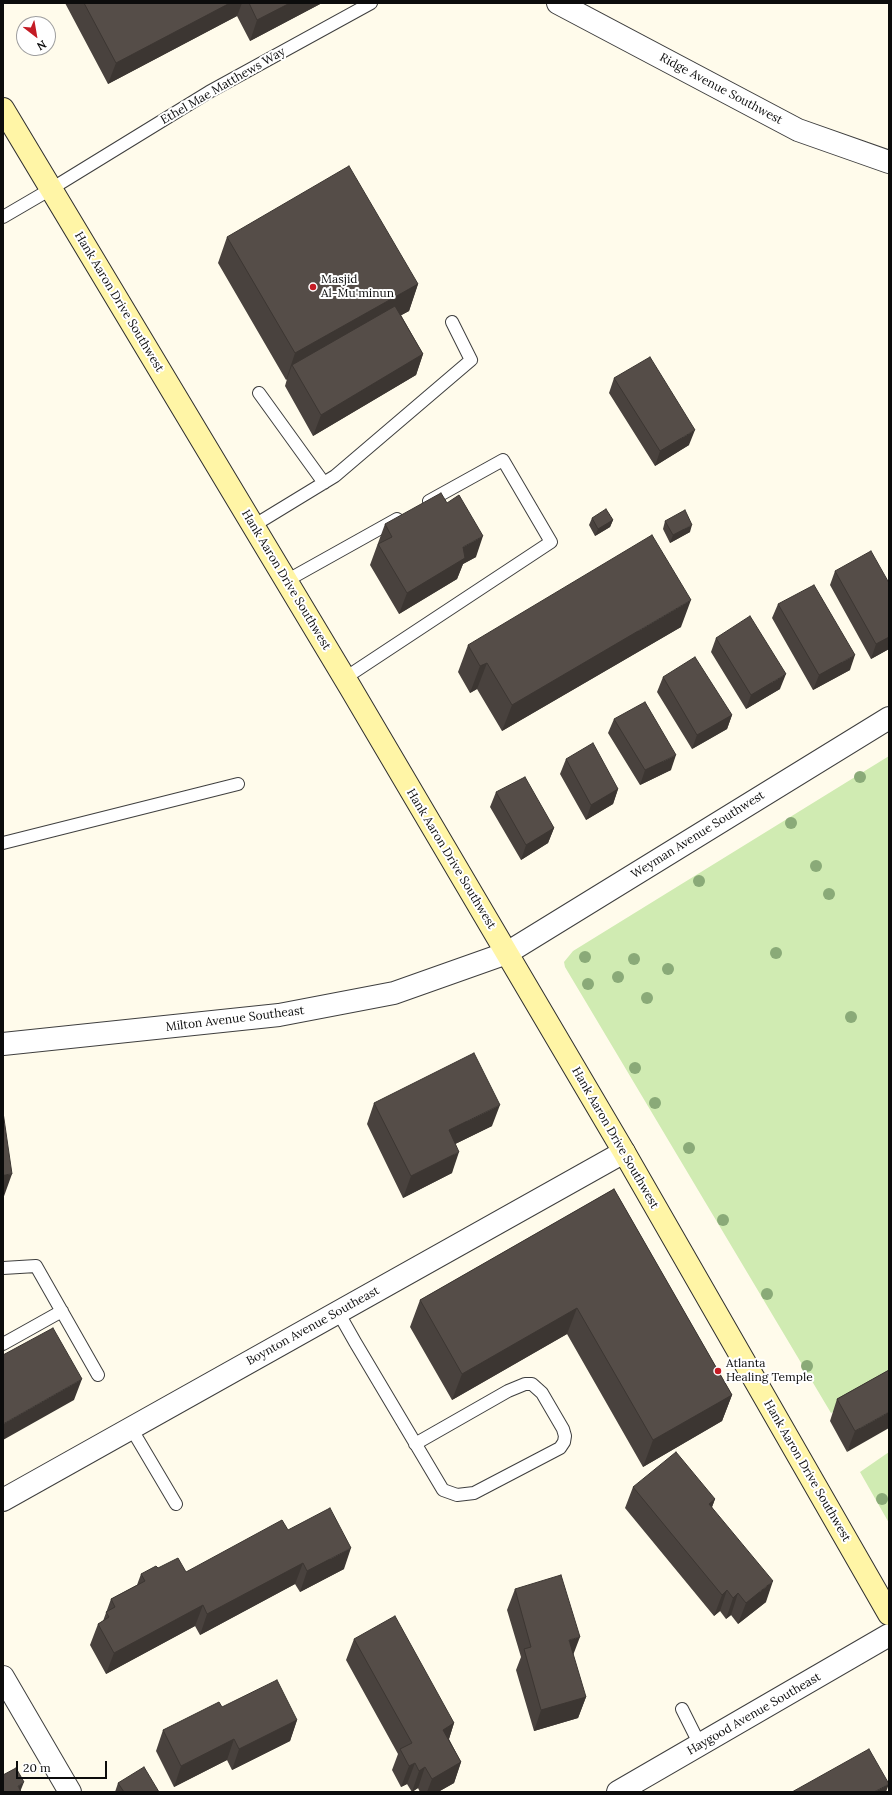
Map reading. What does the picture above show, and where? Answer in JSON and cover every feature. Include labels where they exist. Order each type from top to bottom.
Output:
[{"type":"main road","name":"Hank Aaron Drive Southwest","points":[[3,109],[345,678],[624,1152],[889,1614]]},
{"type":"street","name":"Ridge Avenue Southwest","points":[[558,3],[798,130],[889,162]]},
{"type":"street","name":"Weyman Avenue Southwest","points":[[506,953],[889,718]]},
{"type":"street","name":"Milton Avenue Southeast","points":[[3,1044],[279,1015],[394,993],[506,953]]},
{"type":"street","name":"Boynton Avenue Southeast","points":[[3,1500],[624,1152]]},
{"type":"street","name":"Haygood Avenue Southeast","points":[[618,1792],[889,1635]]},
{"type":"street","points":[[3,1677],[70,1792]]},
{"type":"lane","name":"Ethel Mae Matthews Way","points":[[3,217],[51,190],[209,92],[371,3]]},
{"type":"lane","points":[[253,526],[336,476],[471,360],[452,322]]},
{"type":"lane","points":[[259,394],[324,483]]},
{"type":"lane","points":[[345,678],[551,542],[503,460],[420,506]]},
{"type":"lane","points":[[286,580],[406,514]]},
{"type":"lane","points":[[3,843],[238,784]]},
{"type":"lane","points":[[3,1268],[36,1266],[98,1376]]},
{"type":"lane","points":[[3,1344],[62,1311]]},
{"type":"lane","points":[[338,1312],[443,1490],[457,1495],[474,1493],[560,1448],[564,1442],[565,1436],[563,1429],[542,1393],[532,1384],[525,1384],[508,1391],[416,1444]]},
{"type":"lane","points":[[131,1428],[176,1504]]},
{"type":"lane","points":[[682,1709],[700,1745]]},
{"type":"green space","points":[[889,756],[889,1382],[831,1413],[565,967],[564,962],[573,951]]},
{"type":"green space","points":[[889,1452],[889,1523],[860,1472]]},
{"type":"building","points":[[84,3],[230,3],[116,63]]},
{"type":"building","points":[[249,3],[290,3],[257,20]]},
{"type":"building","name":"Masjid Al-Mu'minun","points":[[349,166],[418,284],[295,353],[227,237]]},
{"type":"building","points":[[395,306],[423,354],[321,415],[292,365]]},
{"type":"building","points":[[650,357],[695,430],[660,451],[614,378]]},
{"type":"building","points":[[441,493],[447,503],[459,495],[483,536],[463,547],[465,558],[407,593],[378,544],[392,537],[385,524]]},
{"type":"building","points":[[606,509],[613,520],[598,529],[592,518]]},
{"type":"building","points":[[685,510],[692,525],[673,535],[665,521]]},
{"type":"building","points":[[652,535],[691,600],[512,705],[487,663],[480,666],[468,645]]},
{"type":"building","points":[[871,551],[889,583],[889,637],[876,644],[835,571]]},
{"type":"building","points":[[814,585],[855,655],[819,675],[778,604]]},
{"type":"building","points":[[750,616],[786,674],[751,695],[716,638]]},
{"type":"building","points":[[695,657],[732,715],[697,735],[663,677]]},
{"type":"building","points":[[645,702],[676,755],[645,770],[614,719]]},
{"type":"building","points":[[593,743],[618,789],[591,805],[566,759]]},
{"type":"building","points":[[525,777],[554,828],[526,845],[496,792]]},
{"type":"building","points":[[474,1053],[500,1105],[449,1130],[459,1152],[411,1176],[374,1103]]},
{"type":"building","points":[[3,1112],[12,1174],[3,1175]]},
{"type":"building","points":[[614,1189],[732,1395],[653,1440],[577,1308],[462,1374],[420,1300]]},
{"type":"building","points":[[53,1328],[82,1379],[3,1424],[3,1355]]},
{"type":"building","points":[[889,1370],[889,1412],[855,1431],[837,1399]]},
{"type":"building","points":[[676,1452],[715,1499],[709,1504],[773,1581],[746,1603],[738,1593],[733,1598],[727,1590],[722,1595],[633,1487]]},
{"type":"building","points":[[330,1508],[351,1548],[307,1571],[303,1563],[207,1614],[203,1605],[114,1653],[98,1624],[109,1617],[106,1612],[115,1607],[111,1599],[145,1581],[141,1574],[156,1566],[158,1568],[178,1558],[186,1572],[282,1520],[288,1530]]},
{"type":"building","points":[[561,1575],[580,1637],[569,1640],[586,1697],[541,1710],[524,1649],[531,1647],[515,1589]]},
{"type":"building","points":[[395,1616],[454,1723],[443,1730],[461,1762],[432,1779],[425,1767],[419,1771],[415,1763],[409,1766],[400,1749],[412,1743],[354,1639]]},
{"type":"building","points":[[277,1680],[297,1720],[239,1749],[234,1739],[181,1766],[163,1730],[219,1702],[222,1707]]},
{"type":"building","points":[[869,1749],[889,1784],[874,1792],[792,1792]]},
{"type":"building","points":[[144,1767],[159,1792],[124,1792],[118,1783]]},
{"type":"building","points":[[16,1768],[24,1782],[18,1786],[21,1792],[3,1792],[3,1775]]},
{"type":"place","name":"Masjid Al-Mu'minun","points":[[313,287]]},
{"type":"place","name":"Atlanta Healing Temple","points":[[718,1371]]}]
